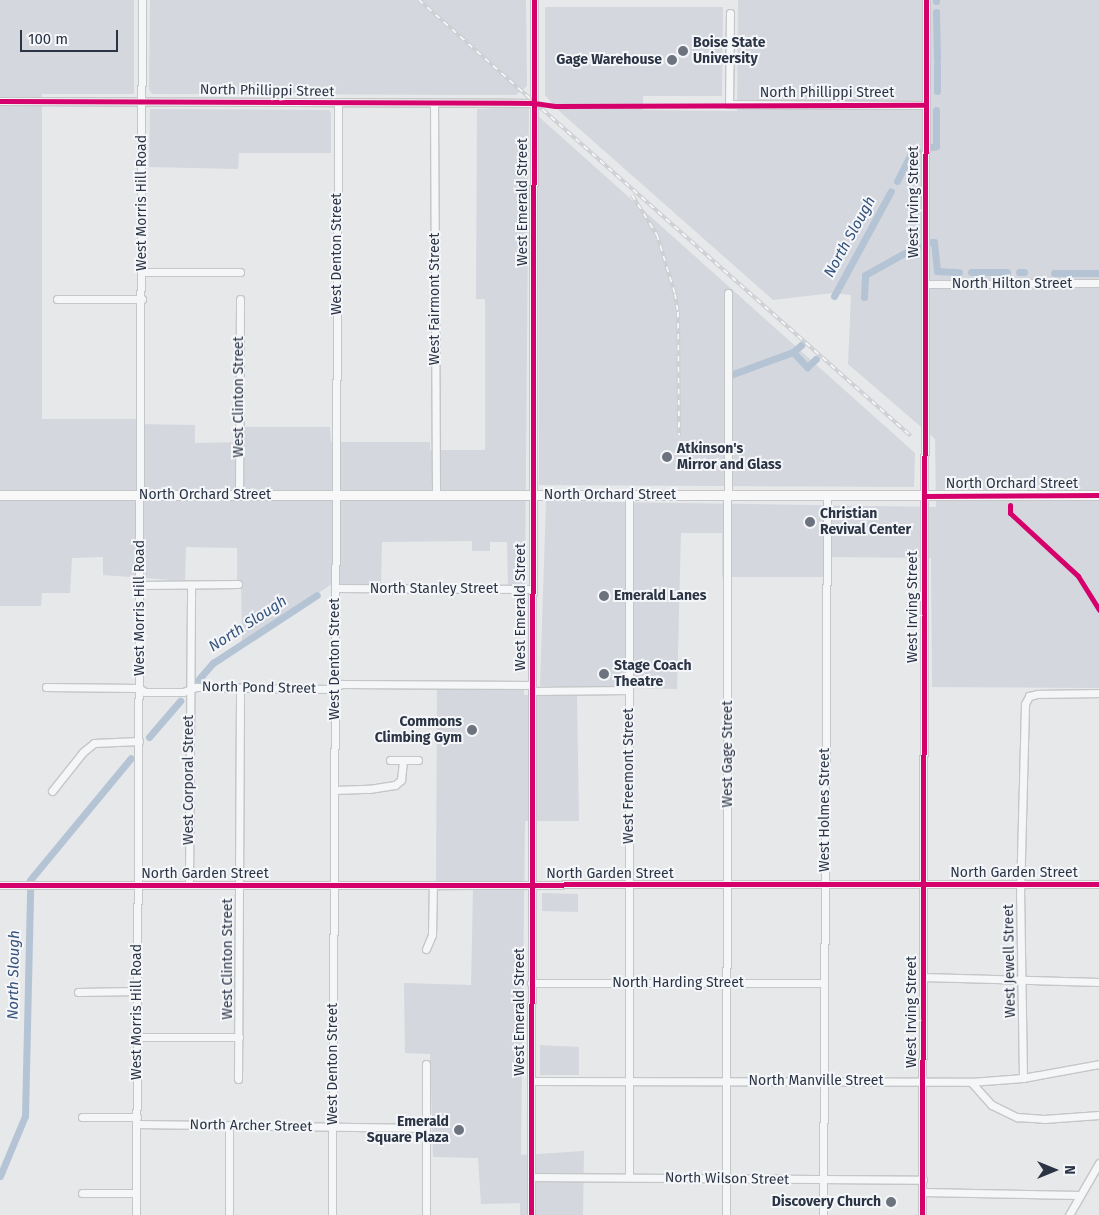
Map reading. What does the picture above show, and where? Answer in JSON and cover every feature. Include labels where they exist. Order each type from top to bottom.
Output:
[{"type":"main road","name":"North Orchard Street","points":[[0,495],[1099,496]]},
{"type":"street","name":"West Morris Hill Road","points":[[136,1215],[141,585],[142,0]]},
{"type":"street","name":"West Emerald Street","points":[[531,1215],[534,0]]},
{"type":"street","name":"West Irving Street","points":[[922,1215],[926,0]]},
{"type":"street","name":"North Phillippi Street","points":[[730,13],[729,104],[925,105]]},
{"type":"street","name":"North Phillippi Street","points":[[0,101],[534,103]]},
{"type":"street","name":"West Denton Street","points":[[332,1215],[338,103]]},
{"type":"street","name":"West Fairmont Street","points":[[434,104],[436,495]]},
{"type":"street","points":[[142,272],[240,272]]},
{"type":"street","name":"North Hilton Street","points":[[925,284],[1099,283]]},
{"type":"street","name":"West Gage Street","points":[[726,1215],[728,293]]},
{"type":"street","points":[[57,299],[142,299]]},
{"type":"street","name":"West Clinton Street","points":[[239,495],[240,299]]},
{"type":"street","name":"West Freemont Street","points":[[629,495],[629,1176]]},
{"type":"street","name":"West Holmes Street","points":[[823,1215],[828,495]]},
{"type":"street","points":[[141,585],[238,584]]},
{"type":"street","name":"West Corporal Street","points":[[189,885],[191,585]]},
{"type":"street","name":"North Stanley Street","points":[[336,588],[532,589]]},
{"type":"street","name":"North Pond Street","points":[[46,687],[140,688],[145,692],[335,686],[342,684],[629,690]]},
{"type":"street","name":"West Clinton Street","points":[[238,1079],[240,688]]},
{"type":"street","name":"West Jewell Street","points":[[1023,1078],[1021,980],[1025,704],[1029,696],[1099,693]]},
{"type":"street","points":[[52,791],[94,743],[139,741]]},
{"type":"street","points":[[390,760],[418,760]]},
{"type":"street","points":[[334,790],[369,789],[395,785],[401,780],[403,760]]},
{"type":"street","name":"North Garden Street","points":[[0,885],[923,886],[1099,884]]},
{"type":"street","points":[[426,950],[432,936],[433,885]]},
{"type":"street","points":[[923,977],[1099,982]]},
{"type":"street","name":"North Harding Street","points":[[531,983],[824,983]]},
{"type":"street","points":[[78,992],[138,992]]},
{"type":"street","points":[[137,1037],[239,1037]]},
{"type":"street","points":[[426,1064],[426,1215]]},
{"type":"street","name":"North Manville Street","points":[[531,1081],[971,1082],[1023,1078],[1099,1064]]},
{"type":"street","points":[[971,1082],[992,1105],[1017,1118],[1044,1119],[1099,1115]]},
{"type":"street","name":"North Archer Street","points":[[82,1116],[229,1126],[426,1128]]},
{"type":"street","points":[[229,1126],[229,1215]]},
{"type":"street","points":[[1069,1215],[1099,1163]]},
{"type":"street","name":"North Wilson Street","points":[[531,1177],[629,1176],[922,1180]]},
{"type":"street","points":[[922,1192],[1080,1195]]},
{"type":"street","points":[[82,1193],[136,1193]]},
{"type":"shaded area","points":[[0,0],[134,0],[134,94],[42,94],[42,419],[136,419],[136,424],[195,425],[195,443],[245,442],[245,427],[330,427],[331,442],[430,442],[430,450],[485,450],[485,299],[476,299],[477,109],[529,107],[525,585],[508,585],[507,542],[490,542],[490,551],[472,551],[472,541],[382,542],[381,585],[330,585],[242,646],[241,581],[237,580],[237,548],[186,547],[185,581],[103,575],[103,557],[72,558],[70,593],[42,593],[41,606],[0,606]]},
{"type":"shaded area","points":[[150,0],[526,0],[527,86],[516,95],[152,94],[149,89]]},
{"type":"shaded area","points":[[738,0],[1099,0],[1099,688],[932,687],[931,558],[825,557],[824,577],[722,577],[722,533],[681,533],[677,689],[540,686],[546,501],[936,507],[935,439],[848,364],[851,295],[833,293],[773,300],[558,110],[545,95],[545,7],[723,7],[722,96],[643,96],[643,110],[737,111]]},
{"type":"shaded area","points":[[150,109],[329,110],[331,113],[331,153],[239,153],[238,169],[149,167]]},
{"type":"shaded area","points":[[538,116],[915,453],[914,487],[539,485]]},
{"type":"shaded area","points":[[437,689],[524,690],[524,695],[577,696],[579,821],[525,821],[521,1155],[584,1151],[583,1215],[520,1215],[520,1203],[481,1204],[478,1158],[433,1157],[430,1054],[405,1053],[404,983],[471,985],[473,890],[436,891]]},
{"type":"shaded area","points":[[542,893],[578,894],[578,912],[542,911]]},
{"type":"shaded area","points":[[540,1045],[579,1047],[579,1075],[540,1075]]},
{"type":"waterway","name":"North Slough","points":[[936,12],[937,59]]},
{"type":"waterway","name":"North Slough","points":[[937,64],[937,91]]},
{"type":"waterway","name":"North Slough","points":[[932,147],[936,146],[936,110]]},
{"type":"waterway","name":"North Slough","points":[[897,181],[911,154],[917,151]]},
{"type":"waterway","name":"North Slough","points":[[834,296],[891,191]]},
{"type":"waterway","points":[[931,242],[934,242],[937,271],[959,272]]},
{"type":"waterway","points":[[864,297],[865,275],[917,246]]},
{"type":"waterway","points":[[971,272],[1007,272]]},
{"type":"waterway","points":[[1019,272],[1024,272]]},
{"type":"waterway","points":[[1054,273],[1099,273]]},
{"type":"waterway","name":"North Slough","points":[[733,374],[793,352],[801,345]]},
{"type":"waterway","points":[[793,352],[807,367],[816,359]]},
{"type":"waterway","name":"North Slough","points":[[198,680],[213,663],[317,595]]},
{"type":"waterway","name":"North Slough","points":[[149,737],[180,701]]},
{"type":"waterway","name":"North Slough","points":[[30,880],[131,758]]},
{"type":"waterway","name":"North Slough","points":[[0,1176],[25,1116],[30,889]]},
{"type":"railway","points":[[419,0],[911,436]]},
{"type":"railway","points":[[632,195],[657,235],[675,294],[678,312],[679,435]]},
{"type":"cycle path","points":[[531,1215],[534,0]]},
{"type":"cycle path","points":[[922,1215],[926,0]]},
{"type":"cycle path","points":[[0,101],[534,103],[555,106],[925,105]]},
{"type":"cycle path","points":[[924,496],[1099,495]]},
{"type":"cycle path","points":[[1010,505],[1010,513],[1078,576],[1099,610]]},
{"type":"cycle path","points":[[0,885],[1099,884]]},
{"type":"place","name":"Boise State University","points":[[683,51]]},
{"type":"place","name":"Gage Warehouse","points":[[672,60]]},
{"type":"place","name":"Atkinson's Mirror and Glass","points":[[667,457]]},
{"type":"place","name":"Christian Revival Center","points":[[810,522]]},
{"type":"place","name":"Emerald Lanes","points":[[604,596]]},
{"type":"place","name":"Stage Coach Theatre","points":[[604,674]]},
{"type":"place","name":"Commons Climbing Gym","points":[[472,730]]},
{"type":"place","name":"Emerald Square Plaza","points":[[459,1130]]},
{"type":"place","name":"Discovery Church","points":[[891,1202]]}]
